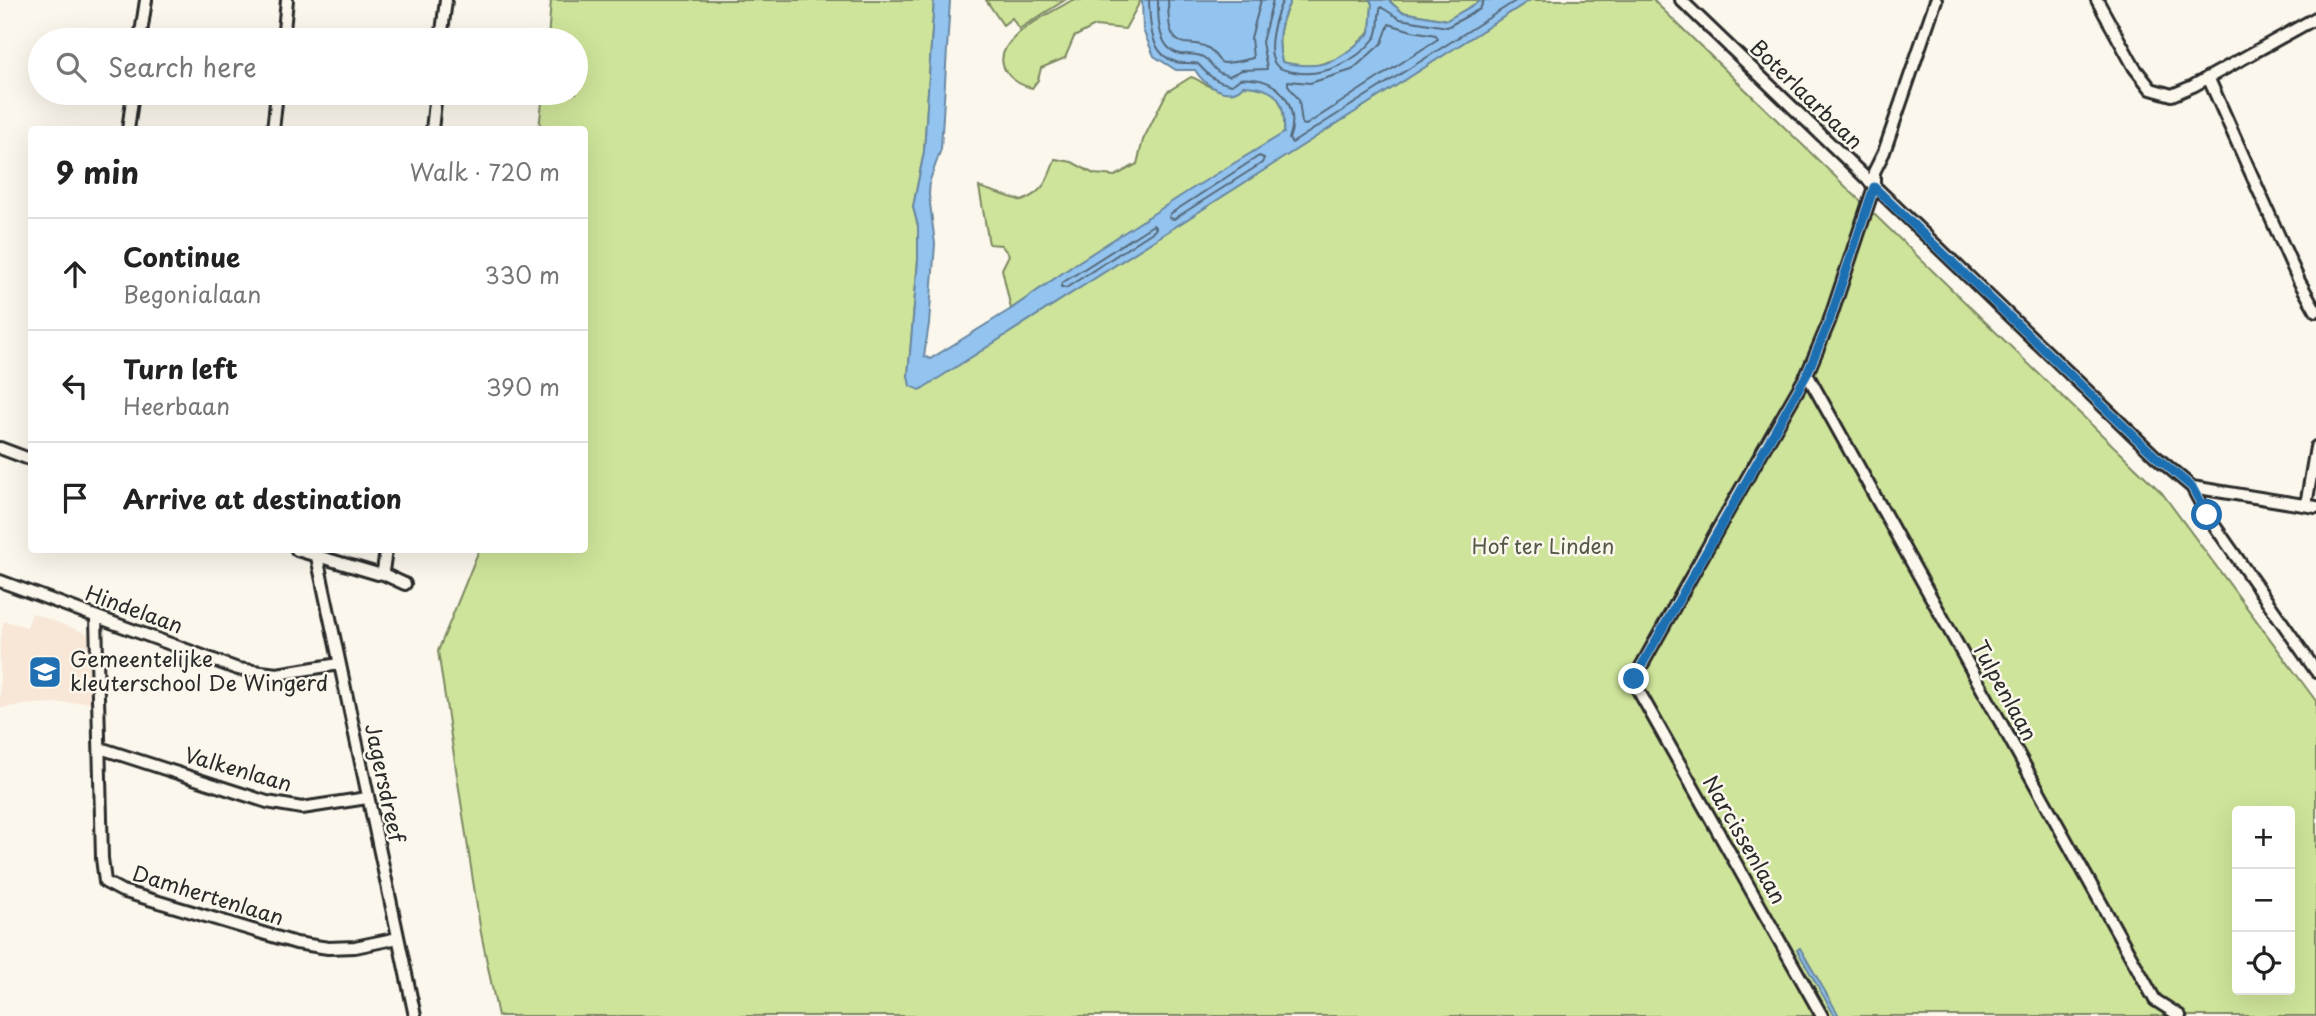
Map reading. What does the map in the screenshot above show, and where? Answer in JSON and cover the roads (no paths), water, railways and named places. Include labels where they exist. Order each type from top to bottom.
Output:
[{"type":"street","points":[[142,28],[146,0]]},
{"type":"street","points":[[284,28],[287,0]]},
{"type":"street","points":[[442,28],[446,0]]},
{"type":"street","name":"Boterlaarbaan","points":[[1681,0],[2155,456],[2192,487]]},
{"type":"street","points":[[1807,374],[1829,322],[1874,187],[1874,172],[1884,152],[1936,0]]},
{"type":"street","points":[[2097,0],[2134,67],[2151,89],[2172,95],[2316,18]]},
{"type":"street","points":[[2208,77],[2299,281],[2316,311]]},
{"type":"street","points":[[129,126],[131,105]]},
{"type":"street","points":[[273,126],[276,105]]},
{"type":"street","points":[[432,126],[435,105]]},
{"type":"street","name":"Narcissenlaan","points":[[1807,374],[1718,527],[1633,684],[1822,1016]]},
{"type":"street","name":"Tulpenlaan","points":[[1807,374],[2155,1000],[2180,1016]]},
{"type":"street","points":[[2192,487],[2311,506],[2316,447]]},
{"type":"street","points":[[0,448],[28,458]]},
{"type":"street","points":[[2192,487],[2207,515],[2316,671]]},
{"type":"street","points":[[306,553],[366,572],[382,572],[405,584]]},
{"type":"street","points":[[382,572],[385,553]]},
{"type":"street","name":"Jagersdreef","points":[[317,557],[415,1016]]},
{"type":"street","name":"Hindelaan","points":[[0,581],[238,669],[277,674],[340,664]]},
{"type":"street","name":"Damhertenlaan","points":[[96,617],[102,858],[105,882],[122,891],[296,943],[328,948],[355,947],[398,938]]},
{"type":"street","name":"Valkenlaan","points":[[100,748],[267,802],[302,808],[368,798]]},
{"type":"street","points":[[2156,1016],[2168,1009]]},
{"type":"water","points":[[934,0],[950,0],[941,149],[930,180],[929,195],[935,244],[924,356],[930,359],[1011,309],[1190,190],[1284,133],[1281,104],[1271,93],[1264,89],[1243,86],[1231,92],[1217,90],[1195,70],[1176,70],[1154,56],[1143,30],[1142,0],[1291,0],[1280,30],[1282,62],[1310,65],[1340,57],[1370,33],[1370,0],[1388,0],[1402,12],[1447,20],[1482,0],[1530,0],[920,390],[910,386],[908,376],[918,260],[918,226],[913,207],[924,152]]},
{"type":"water","points":[[1800,948],[1838,1014],[1835,1016],[1797,950]]},
{"type":"place","name":"Gemeentelijke kleuterschool De Wingerd","points":[[45,672]]},
{"type":"park label","name":"Hof ter Linden","points":[[1543,547]]}]
